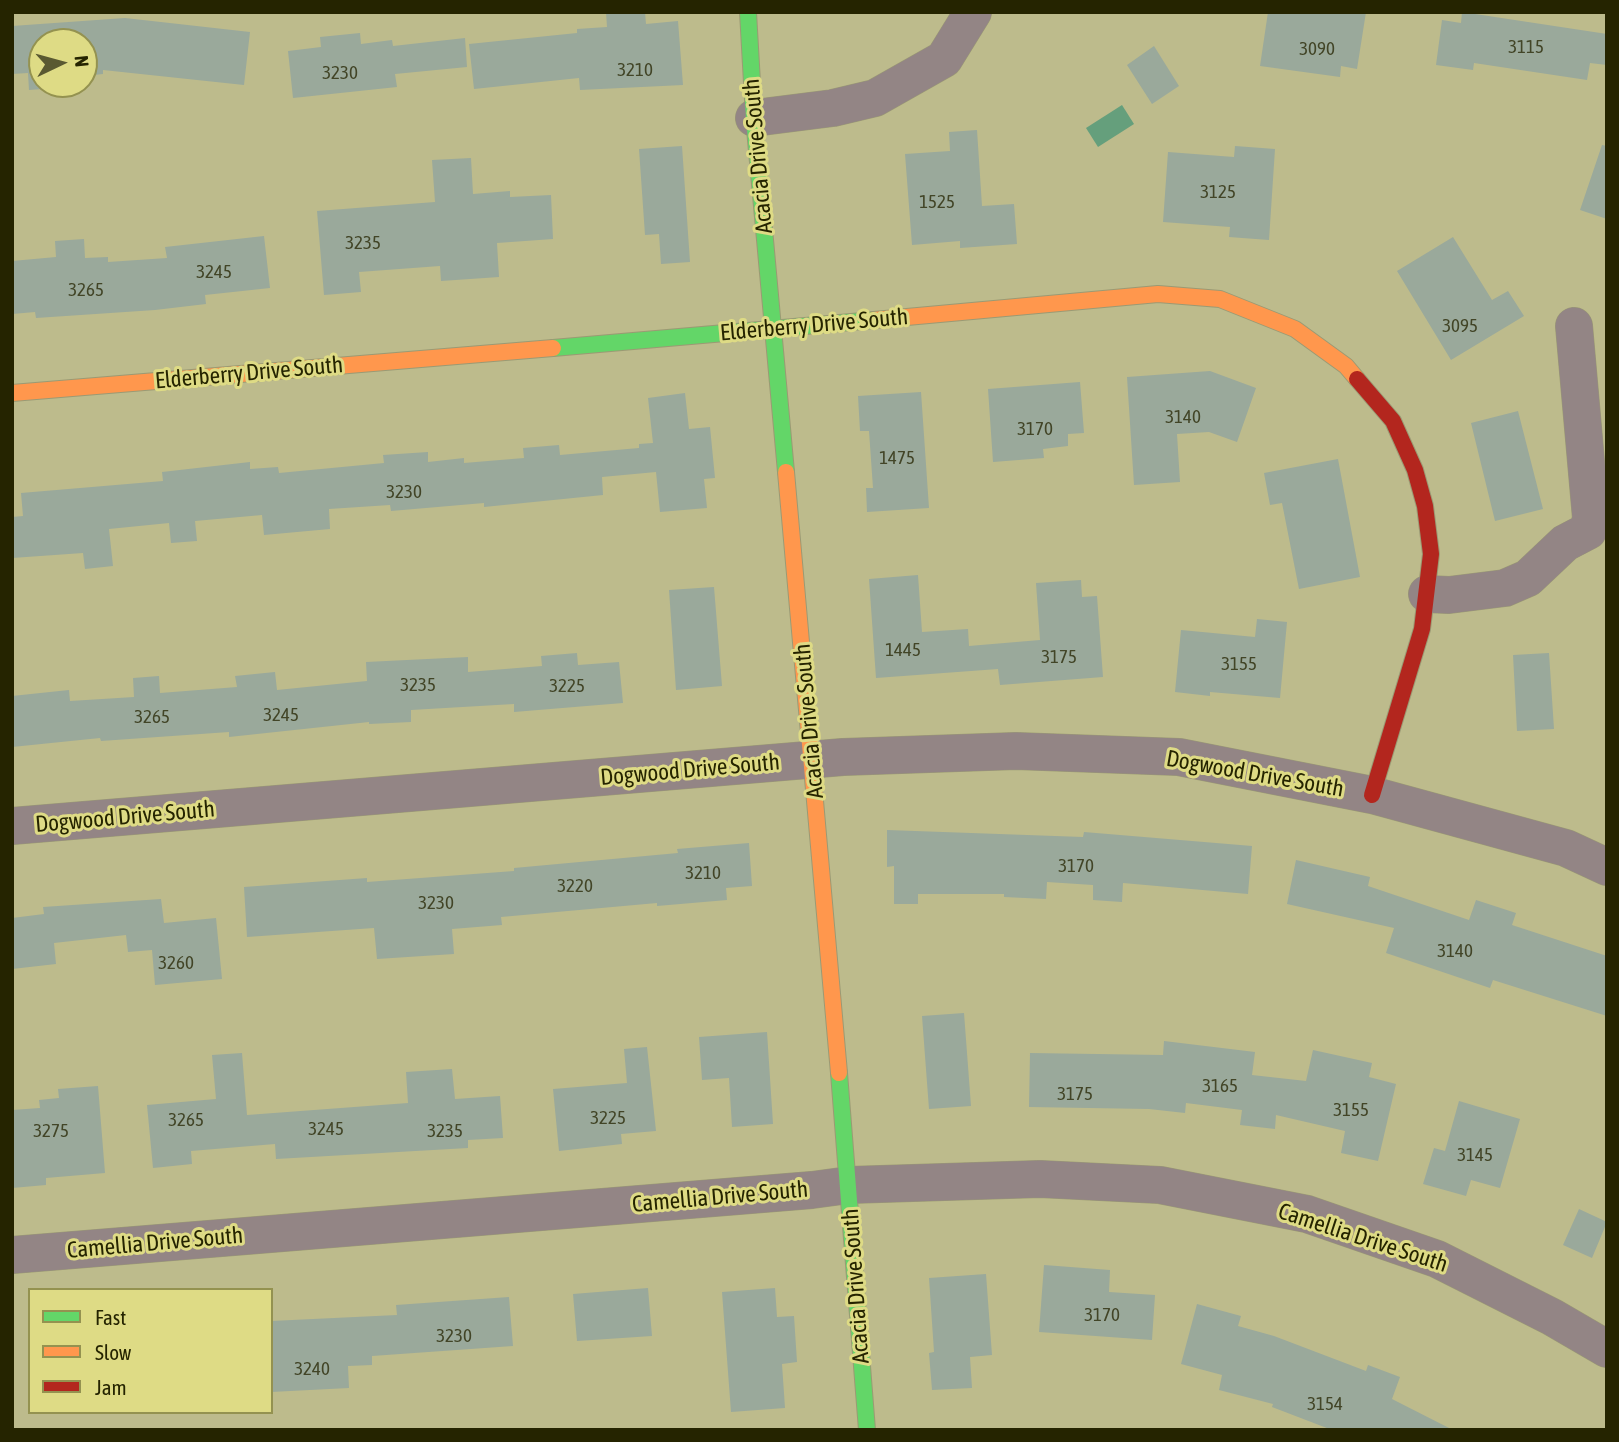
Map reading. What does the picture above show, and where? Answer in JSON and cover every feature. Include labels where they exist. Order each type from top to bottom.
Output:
[{"type":"street","name":"Acacia Drive South","points":[[748,12],[754,117],[813,760],[867,1430]]},
{"type":"street","points":[[754,117],[833,108],[874,98],[944,59],[973,12]]},
{"type":"street","name":"Elderberry Drive South","points":[[12,393],[1157,294],[1220,299],[1256,311],[1295,329],[1346,366],[1393,421],[1415,470],[1425,506],[1431,554],[1427,594],[1422,629],[1372,795]]},
{"type":"street","points":[[1427,594],[1449,595],[1505,588],[1528,578],[1565,543],[1588,531],[1591,518],[1574,326]]},
{"type":"street","name":"Dogwood Drive South","points":[[12,826],[813,760],[1016,751],[1179,757],[1372,795],[1566,848],[1607,867]]},
{"type":"street","name":"Camellia Drive South","points":[[12,1255],[849,1185],[1040,1179],[1160,1185],[1307,1214],[1437,1259],[1552,1317],[1607,1349]]},
{"type":"shaded area","points":[[1122,105],[1134,124],[1098,147],[1086,128]]},
{"type":"building","points":[[606,12],[645,12],[646,24],[678,21],[683,85],[580,90],[579,78],[474,89],[469,44],[577,33],[577,29],[607,27]]},
{"type":"building","points":[[1268,12],[1366,12],[1357,69],[1341,66],[1340,77],[1260,66]]},
{"type":"building","points":[[1462,12],[1607,34],[1607,65],[1590,63],[1587,80],[1474,63],[1473,70],[1436,65],[1442,20],[1461,23]]},
{"type":"building","points":[[125,18],[250,32],[244,85],[103,70],[103,74],[98,75],[98,28],[28,28],[28,73],[12,74],[12,26]]},
{"type":"building","points":[[360,33],[361,44],[392,40],[393,46],[465,38],[467,67],[395,74],[397,87],[293,98],[288,51],[321,47],[320,37]]},
{"type":"building","points":[[1154,46],[1179,86],[1152,104],[1127,65]]},
{"type":"building","points":[[977,130],[982,206],[1014,204],[1017,244],[960,248],[960,241],[912,245],[905,154],[950,151],[949,132]]},
{"type":"building","points":[[1602,145],[1607,146],[1607,219],[1580,210]]},
{"type":"building","points":[[682,146],[690,262],[661,264],[659,234],[645,235],[639,149]]},
{"type":"building","points":[[1235,146],[1275,149],[1269,240],[1229,237],[1230,227],[1163,222],[1168,152],[1234,157]]},
{"type":"building","points":[[471,158],[473,194],[510,191],[510,197],[551,195],[553,239],[497,243],[499,277],[441,281],[440,266],[359,272],[361,292],[324,295],[317,211],[435,202],[432,160]]},
{"type":"building","points":[[264,236],[270,288],[205,295],[206,304],[155,310],[36,318],[35,312],[12,314],[12,261],[56,257],[55,241],[84,239],[85,258],[108,257],[108,262],[167,258],[165,247]]},
{"type":"building","points":[[1453,237],[1492,300],[1508,291],[1524,316],[1451,360],[1397,271]]},
{"type":"building","points":[[1210,371],[1256,388],[1237,442],[1209,432],[1177,434],[1180,482],[1134,485],[1127,377]]},
{"type":"building","points":[[1080,382],[1084,433],[1068,434],[1068,446],[1043,449],[1044,458],[993,462],[988,389]]},
{"type":"building","points":[[921,392],[929,508],[867,512],[866,488],[873,488],[869,431],[860,431],[858,396]]},
{"type":"building","points":[[685,393],[689,429],[710,427],[715,478],[704,479],[707,508],[660,512],[656,472],[602,477],[603,495],[484,507],[484,503],[391,511],[390,505],[329,509],[330,529],[264,535],[262,515],[195,521],[197,541],[171,543],[169,523],[109,529],[113,566],[85,569],[83,553],[12,558],[12,517],[23,516],[21,493],[163,481],[162,472],[250,462],[250,469],[278,467],[279,473],[384,463],[383,455],[428,452],[428,462],[464,458],[464,463],[524,458],[523,448],[559,445],[560,455],[639,448],[639,444],[653,443],[648,398]]},
{"type":"building","points":[[1518,411],[1543,509],[1495,521],[1471,423]]},
{"type":"building","points":[[1338,459],[1360,577],[1299,589],[1282,503],[1270,505],[1264,473]]},
{"type":"building","points":[[918,575],[922,632],[968,629],[969,646],[1040,640],[1036,583],[1081,580],[1082,597],[1097,596],[1103,677],[1000,685],[998,669],[876,678],[869,579]]},
{"type":"building","points":[[714,587],[722,686],[676,690],[669,590]]},
{"type":"building","points":[[1257,619],[1287,622],[1280,698],[1175,692],[1181,630],[1255,637]]},
{"type":"building","points":[[577,653],[578,665],[619,662],[623,703],[514,712],[514,704],[411,710],[411,722],[369,722],[229,737],[229,732],[101,741],[100,738],[12,747],[12,696],[69,690],[70,701],[134,697],[133,678],[159,676],[160,693],[237,687],[235,676],[275,672],[277,690],[367,681],[366,662],[468,657],[468,672],[542,666],[541,656]]},
{"type":"building","points":[[1549,653],[1554,729],[1517,731],[1513,655]]},
{"type":"building","points":[[887,830],[1083,837],[1084,832],[1252,846],[1248,894],[1123,883],[1122,902],[1093,900],[1093,885],[1047,882],[1046,899],[1004,897],[1004,894],[918,894],[918,904],[894,904],[894,866],[887,867]]},
{"type":"building","points":[[749,843],[752,886],[726,888],[727,900],[657,906],[657,903],[501,917],[502,925],[452,929],[454,954],[377,959],[374,928],[247,937],[244,887],[367,878],[367,882],[514,871],[514,868],[678,853],[677,849]]},
{"type":"building","points":[[1296,860],[1370,877],[1368,886],[1469,920],[1476,900],[1516,913],[1512,925],[1607,956],[1607,1016],[1493,980],[1490,988],[1386,953],[1394,928],[1287,904]]},
{"type":"building","points":[[161,899],[164,923],[216,918],[222,979],[155,985],[152,950],[128,952],[126,935],[54,943],[56,964],[12,969],[12,918],[44,914],[43,907]]},
{"type":"building","points":[[964,1013],[971,1106],[929,1109],[922,1016]]},
{"type":"building","points":[[767,1032],[773,1124],[732,1127],[729,1078],[702,1080],[699,1037]]},
{"type":"building","points":[[1164,1041],[1255,1052],[1252,1075],[1306,1081],[1313,1050],[1372,1063],[1369,1077],[1396,1084],[1378,1161],[1341,1153],[1345,1131],[1276,1115],[1275,1129],[1240,1125],[1242,1110],[1186,1103],[1185,1113],[1149,1109],[1029,1107],[1030,1053],[1163,1055]]},
{"type":"building","points":[[647,1047],[656,1131],[621,1134],[622,1144],[559,1151],[553,1089],[627,1083],[624,1049]]},
{"type":"building","points":[[242,1053],[247,1115],[408,1103],[406,1072],[452,1069],[455,1099],[500,1096],[503,1138],[468,1140],[468,1148],[276,1159],[275,1144],[191,1151],[192,1164],[153,1168],[147,1105],[216,1099],[212,1055]]},
{"type":"building","points":[[98,1086],[105,1173],[46,1178],[46,1185],[12,1188],[12,1110],[40,1108],[39,1100],[59,1098],[58,1089]]},
{"type":"building","points":[[1459,1101],[1520,1119],[1500,1188],[1471,1180],[1466,1196],[1423,1184],[1434,1148],[1445,1151]]},
{"type":"building","points":[[1579,1209],[1607,1222],[1592,1258],[1563,1245]]},
{"type":"building","points":[[1044,1265],[1110,1270],[1109,1292],[1155,1295],[1152,1340],[1039,1332]]},
{"type":"building","points":[[986,1274],[992,1355],[970,1357],[972,1388],[932,1390],[929,1353],[934,1352],[929,1278]]},
{"type":"building","points":[[648,1288],[652,1336],[577,1341],[573,1294]]},
{"type":"building","points":[[775,1288],[777,1317],[794,1316],[797,1362],[782,1364],[785,1408],[731,1412],[722,1292]]},
{"type":"building","points":[[509,1297],[513,1346],[372,1356],[372,1365],[348,1366],[349,1388],[273,1392],[273,1321],[397,1315],[396,1305]]},
{"type":"building","points":[[1197,1304],[1241,1316],[1238,1326],[1274,1336],[1366,1371],[1368,1365],[1400,1377],[1392,1399],[1453,1430],[1332,1430],[1272,1407],[1273,1404],[1219,1390],[1222,1375],[1181,1364]]},
{"type":"traffic: fast","points":[[748,12],[754,118],[786,472]]},
{"type":"traffic: fast","points":[[553,348],[874,320]]},
{"type":"traffic: fast","points":[[839,1073],[867,1430]]},
{"type":"traffic: slow","points":[[874,320],[1158,294],[1220,299],[1295,329],[1346,366],[1357,379]]},
{"type":"traffic: slow","points":[[12,393],[553,348]]},
{"type":"traffic: slow","points":[[786,472],[839,1073]]},
{"type":"traffic: jam","points":[[1357,379],[1393,421],[1415,470],[1425,506],[1431,554],[1422,629],[1372,795]]}]
